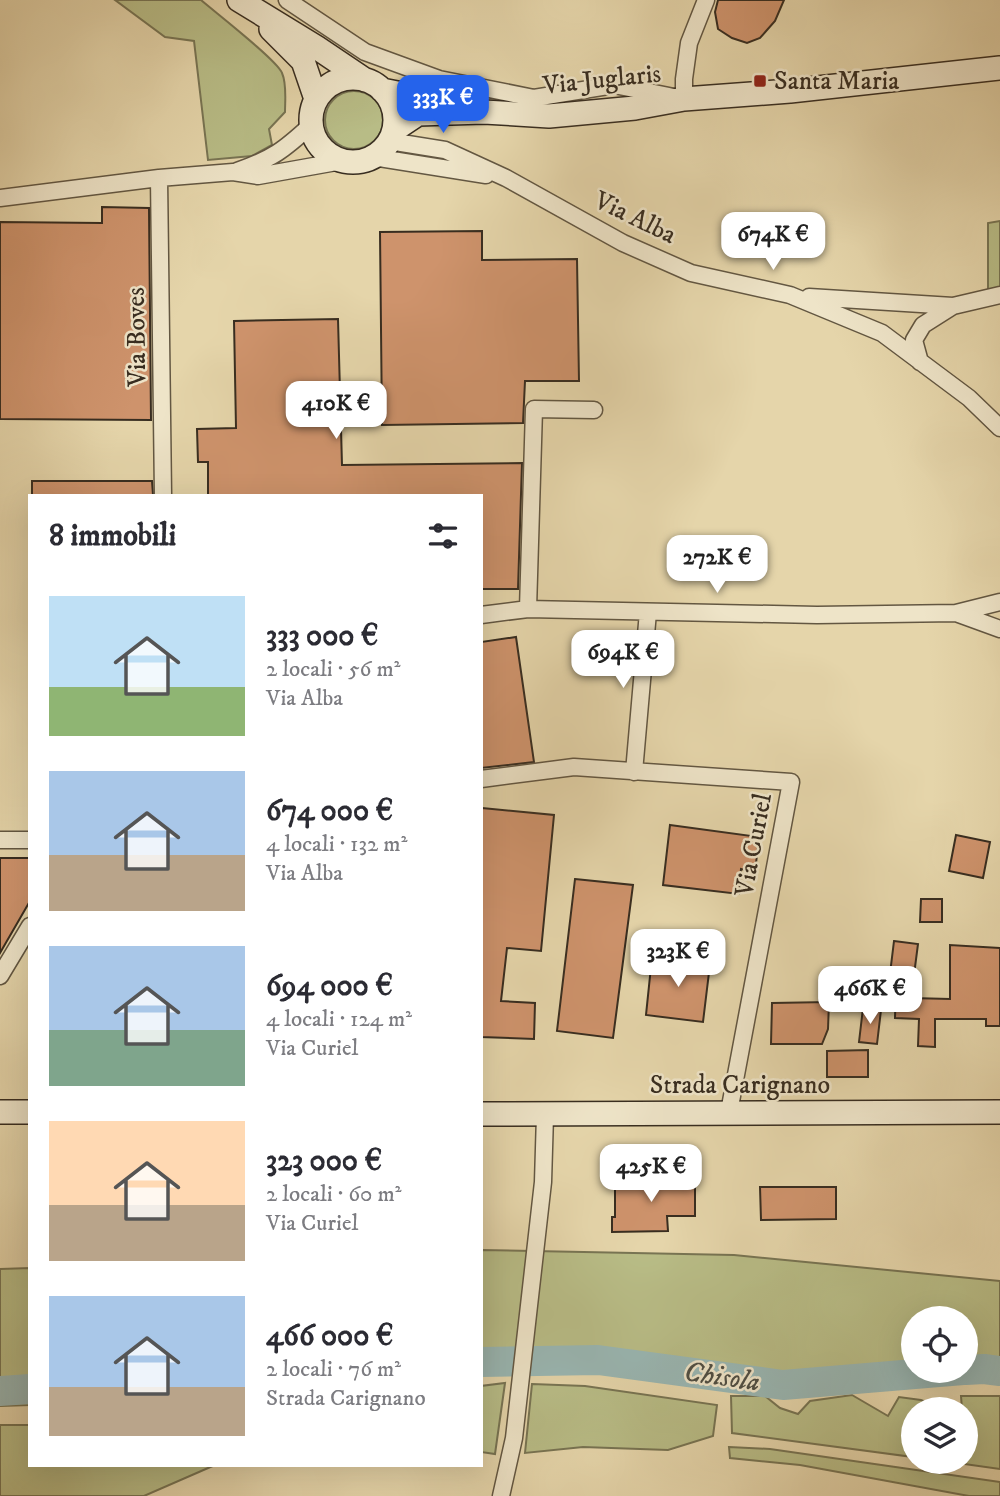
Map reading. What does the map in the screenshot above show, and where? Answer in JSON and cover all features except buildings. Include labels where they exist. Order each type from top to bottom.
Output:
[{"type":"street","name":"Via Juglaris","points":[[287,0],[365,52],[439,79],[534,98],[614,85],[684,99]]},
{"type":"street","points":[[684,99],[689,43],[706,0]]},
{"type":"street","name":"Via Juglaris","points":[[244,4],[373,85],[484,112]]},
{"type":"street","name":"Via Juglaris","points":[[244,4],[303,61],[316,99]]},
{"type":"street","name":"Via Juglaris","points":[[392,136],[418,114],[484,112],[548,116],[635,108],[684,99],[790,91],[1000,68]]},
{"type":"street","points":[[233,172],[258,176],[373,158],[392,136],[393,108],[373,85],[351,78],[337,81],[325,88],[316,99],[312,111],[314,137],[330,156],[342,161]]},
{"type":"street","points":[[0,198],[159,178],[233,172],[267,161],[287,148],[311,125]]},
{"type":"street","name":"Via Alba","points":[[392,136],[445,150],[506,178],[623,243],[691,273],[790,295],[882,332],[969,398],[1000,428]]},
{"type":"street","name":"Via Alba","points":[[373,158],[506,178]]},
{"type":"street","name":"Via Boves","points":[[159,178],[163,494]]},
{"type":"street","points":[[790,295],[953,306],[998,300]]},
{"type":"street","points":[[882,332],[881,318],[888,307],[901,303]]},
{"type":"street","points":[[920,362],[914,340],[923,325],[953,306]]},
{"type":"street","points":[[528,609],[534,409],[594,410]]},
{"type":"street","points":[[483,615],[528,609],[817,615],[956,614],[1000,602]]},
{"type":"street","points":[[634,772],[648,612]]},
{"type":"street","points":[[956,614],[1000,629]]},
{"type":"street","name":"Via Curiel","points":[[483,779],[574,767],[791,782],[729,1112]]},
{"type":"street","points":[[0,840],[28,840]]},
{"type":"street","points":[[0,976],[28,929]]},
{"type":"street","points":[[0,1112],[28,1112]]},
{"type":"street","name":"Strada Carignano","points":[[483,1114],[1000,1112]]},
{"type":"street","points":[[501,1496],[514,1438],[542,1182],[545,1115]]},
{"type":"green space","points":[[115,0],[201,0],[269,58],[282,73],[285,82],[285,112],[269,129],[272,145],[252,156],[208,160],[194,41],[165,37]]},
{"type":"green space","points":[[348,91],[360,91],[375,99],[383,114],[383,126],[375,141],[360,149],[348,149],[333,141],[325,126],[325,114],[333,99]]},
{"type":"green space","points":[[1000,221],[1000,295],[988,299],[988,223]]},
{"type":"green space","points":[[483,1250],[734,1255],[1000,1281],[1000,1371],[978,1369],[978,1306],[901,1306],[901,1375],[783,1385],[598,1360],[483,1362]]},
{"type":"green space","points":[[28,1268],[28,1405],[0,1406],[0,1269]]},
{"type":"green space","points":[[505,1383],[495,1454],[483,1452],[483,1386]]},
{"type":"green space","points":[[532,1384],[585,1386],[717,1405],[713,1436],[668,1450],[583,1447],[525,1453]]},
{"type":"green space","points":[[852,1395],[888,1416],[901,1397],[901,1455],[732,1433],[731,1396],[765,1396],[780,1408],[798,1414],[810,1401]]},
{"type":"green space","points":[[1000,1396],[1000,1469],[978,1466],[978,1397],[961,1397]]},
{"type":"green space","points":[[0,1425],[28,1425],[28,1467],[210,1467],[144,1496],[0,1496]]},
{"type":"green space","points":[[729,1447],[770,1449],[901,1468],[901,1474],[944,1474],[1000,1482],[1000,1496],[969,1496],[800,1465],[730,1458]]},
{"type":"waterway","name":"Chisola","points":[[483,1362],[598,1360],[783,1385],[901,1375]]},
{"type":"waterway","name":"Chisola","points":[[978,1369],[1000,1371]]},
{"type":"waterway","name":"Chisola","points":[[0,1391],[28,1389]]},
{"type":"place","name":"Santa Maria","points":[[760,81]]}]
